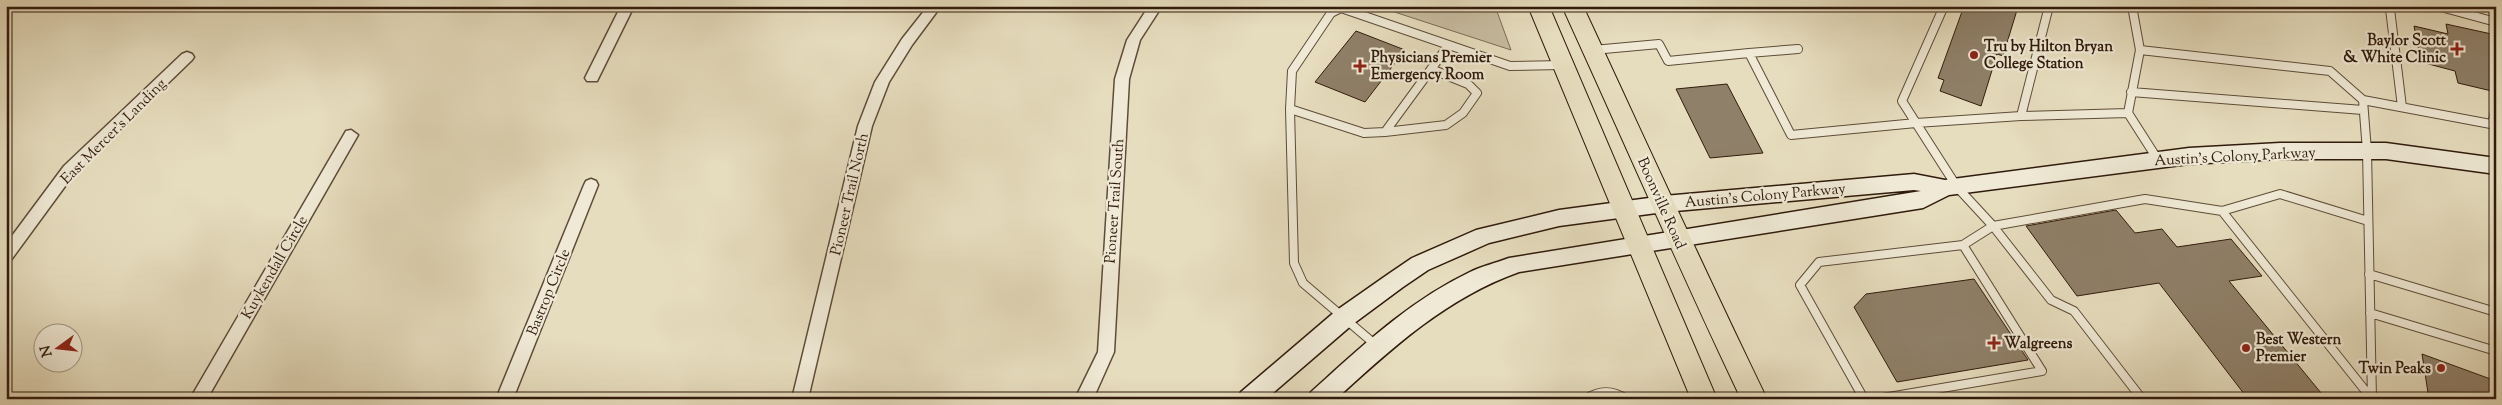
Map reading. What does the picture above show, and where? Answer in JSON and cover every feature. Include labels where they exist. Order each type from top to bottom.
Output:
[{"type":"main road","points":[[1538,6],[1704,399]]},
{"type":"main road","name":"Boonville Road","points":[[1572,6],[1664,204],[1677,238],[1754,399]]},
{"type":"street","points":[[592,78],[628,6]]},
{"type":"street","name":"Pioneer Trail North","points":[[800,399],[865,126],[882,82],[906,42],[935,6]]},
{"type":"street","name":"Pioneer Trail South","points":[[1083,399],[1090,389],[1106,352],[1120,99],[1126,55],[1137,32],[1156,6]]},
{"type":"street","name":"East Mercer's Landing","points":[[6,256],[69,170],[187,57]]},
{"type":"street","name":"Kuykendall Circle","points":[[198,399],[351,135]]},
{"type":"street","name":"Austin's Colony Parkway","points":[[1319,399],[1378,347],[1435,304],[1471,282],[1517,264],[1923,200],[1951,188],[2189,156],[2280,151],[2386,151],[2496,166]]},
{"type":"street","name":"Austin's Colony Parkway","points":[[1249,399],[1345,317],[1420,264],[1484,236],[1559,218],[1664,204],[1914,182],[1951,188]]},
{"type":"street","name":"Bastrop Circle","points":[[504,399],[591,185]]},
{"type":"lane","points":[[1944,6],[1902,101],[1951,188],[1993,226],[2051,300],[2074,311],[2142,399]]},
{"type":"lane","points":[[2021,116],[2049,6]]},
{"type":"lane","points":[[2132,6],[2140,50],[2128,113],[2158,160]]},
{"type":"lane","points":[[2397,6],[2390,9],[2402,107]]},
{"type":"lane","points":[[2437,6],[2496,22]]},
{"type":"lane","points":[[1378,347],[1303,283],[1294,263],[1290,109],[1292,71],[1331,13],[1342,8],[1510,66],[1563,65]]},
{"type":"lane","points":[[1592,50],[1659,44],[1668,61],[1798,49]]},
{"type":"lane","points":[[1385,132],[1448,46]]},
{"type":"lane","points":[[2140,50],[2330,71],[2363,100],[2494,124],[2496,108]]},
{"type":"lane","points":[[1749,54],[1792,135],[1916,123],[2021,116],[2128,113]]},
{"type":"lane","points":[[1290,109],[1364,132],[1385,132],[1446,125],[1463,113],[1477,93],[1468,84],[1431,69]]},
{"type":"lane","points":[[2131,92],[2363,110]]},
{"type":"lane","points":[[2363,100],[2367,151],[2372,399]]},
{"type":"lane","points":[[1864,399],[1800,285],[1819,262],[1963,245],[1993,226],[2145,199],[2222,211],[2280,194],[2368,221]]},
{"type":"lane","points":[[2222,211],[2372,399]]},
{"type":"lane","points":[[1877,399],[2042,372],[1963,245]]},
{"type":"lane","points":[[2370,274],[2496,312]]},
{"type":"lane","points":[[2370,313],[2496,351]]},
{"type":"lane","points":[[1586,399],[1590,395],[1609,392],[1620,394],[1626,399]]},
{"type":"shaded area","points":[[1376,6],[1495,6],[1511,50]]},
{"type":"building","name":"Tru by Hilton Bryan College Station","points":[[1964,6],[2004,6],[2017,10],[2003,56],[1997,54],[1981,106],[1940,91],[1944,80],[1938,78]]},
{"type":"building","name":"Baylor Scott & White Clinic","points":[[2446,24],[2496,35],[2496,92],[2458,83],[2455,71],[2421,62],[2414,26],[2448,34]]},
{"type":"building","name":"Physicians Premier Emergency Room","points":[[1356,31],[1405,50],[1365,102],[1315,82]]},
{"type":"building","points":[[1727,84],[1763,153],[1710,158],[1676,89]]},
{"type":"building","name":"Best Western Premier","points":[[2116,210],[2135,233],[2162,229],[2177,247],[2231,239],[2262,276],[2229,281],[2326,399],[2248,399],[2159,283],[2077,296],[2026,226]]},
{"type":"building","name":"Walgreens","points":[[1974,279],[2028,360],[1897,382],[1854,307],[1866,294]]},
{"type":"building","name":"Twin Peaks","points":[[2422,354],[2496,381],[2496,399],[2429,399]]},
{"type":"place","name":"Baylor Scott & White Clinic","points":[[2457,49]]},
{"type":"place","name":"Tru by Hilton Bryan College Station","points":[[1974,55]]},
{"type":"place","name":"Physicians Premier Emergency Room","points":[[1360,66]]},
{"type":"place","name":"Walgreens","points":[[1994,343]]},
{"type":"place","name":"Best Western Premier","points":[[2246,348]]},
{"type":"place","name":"Twin Peaks","points":[[2441,368]]}]
